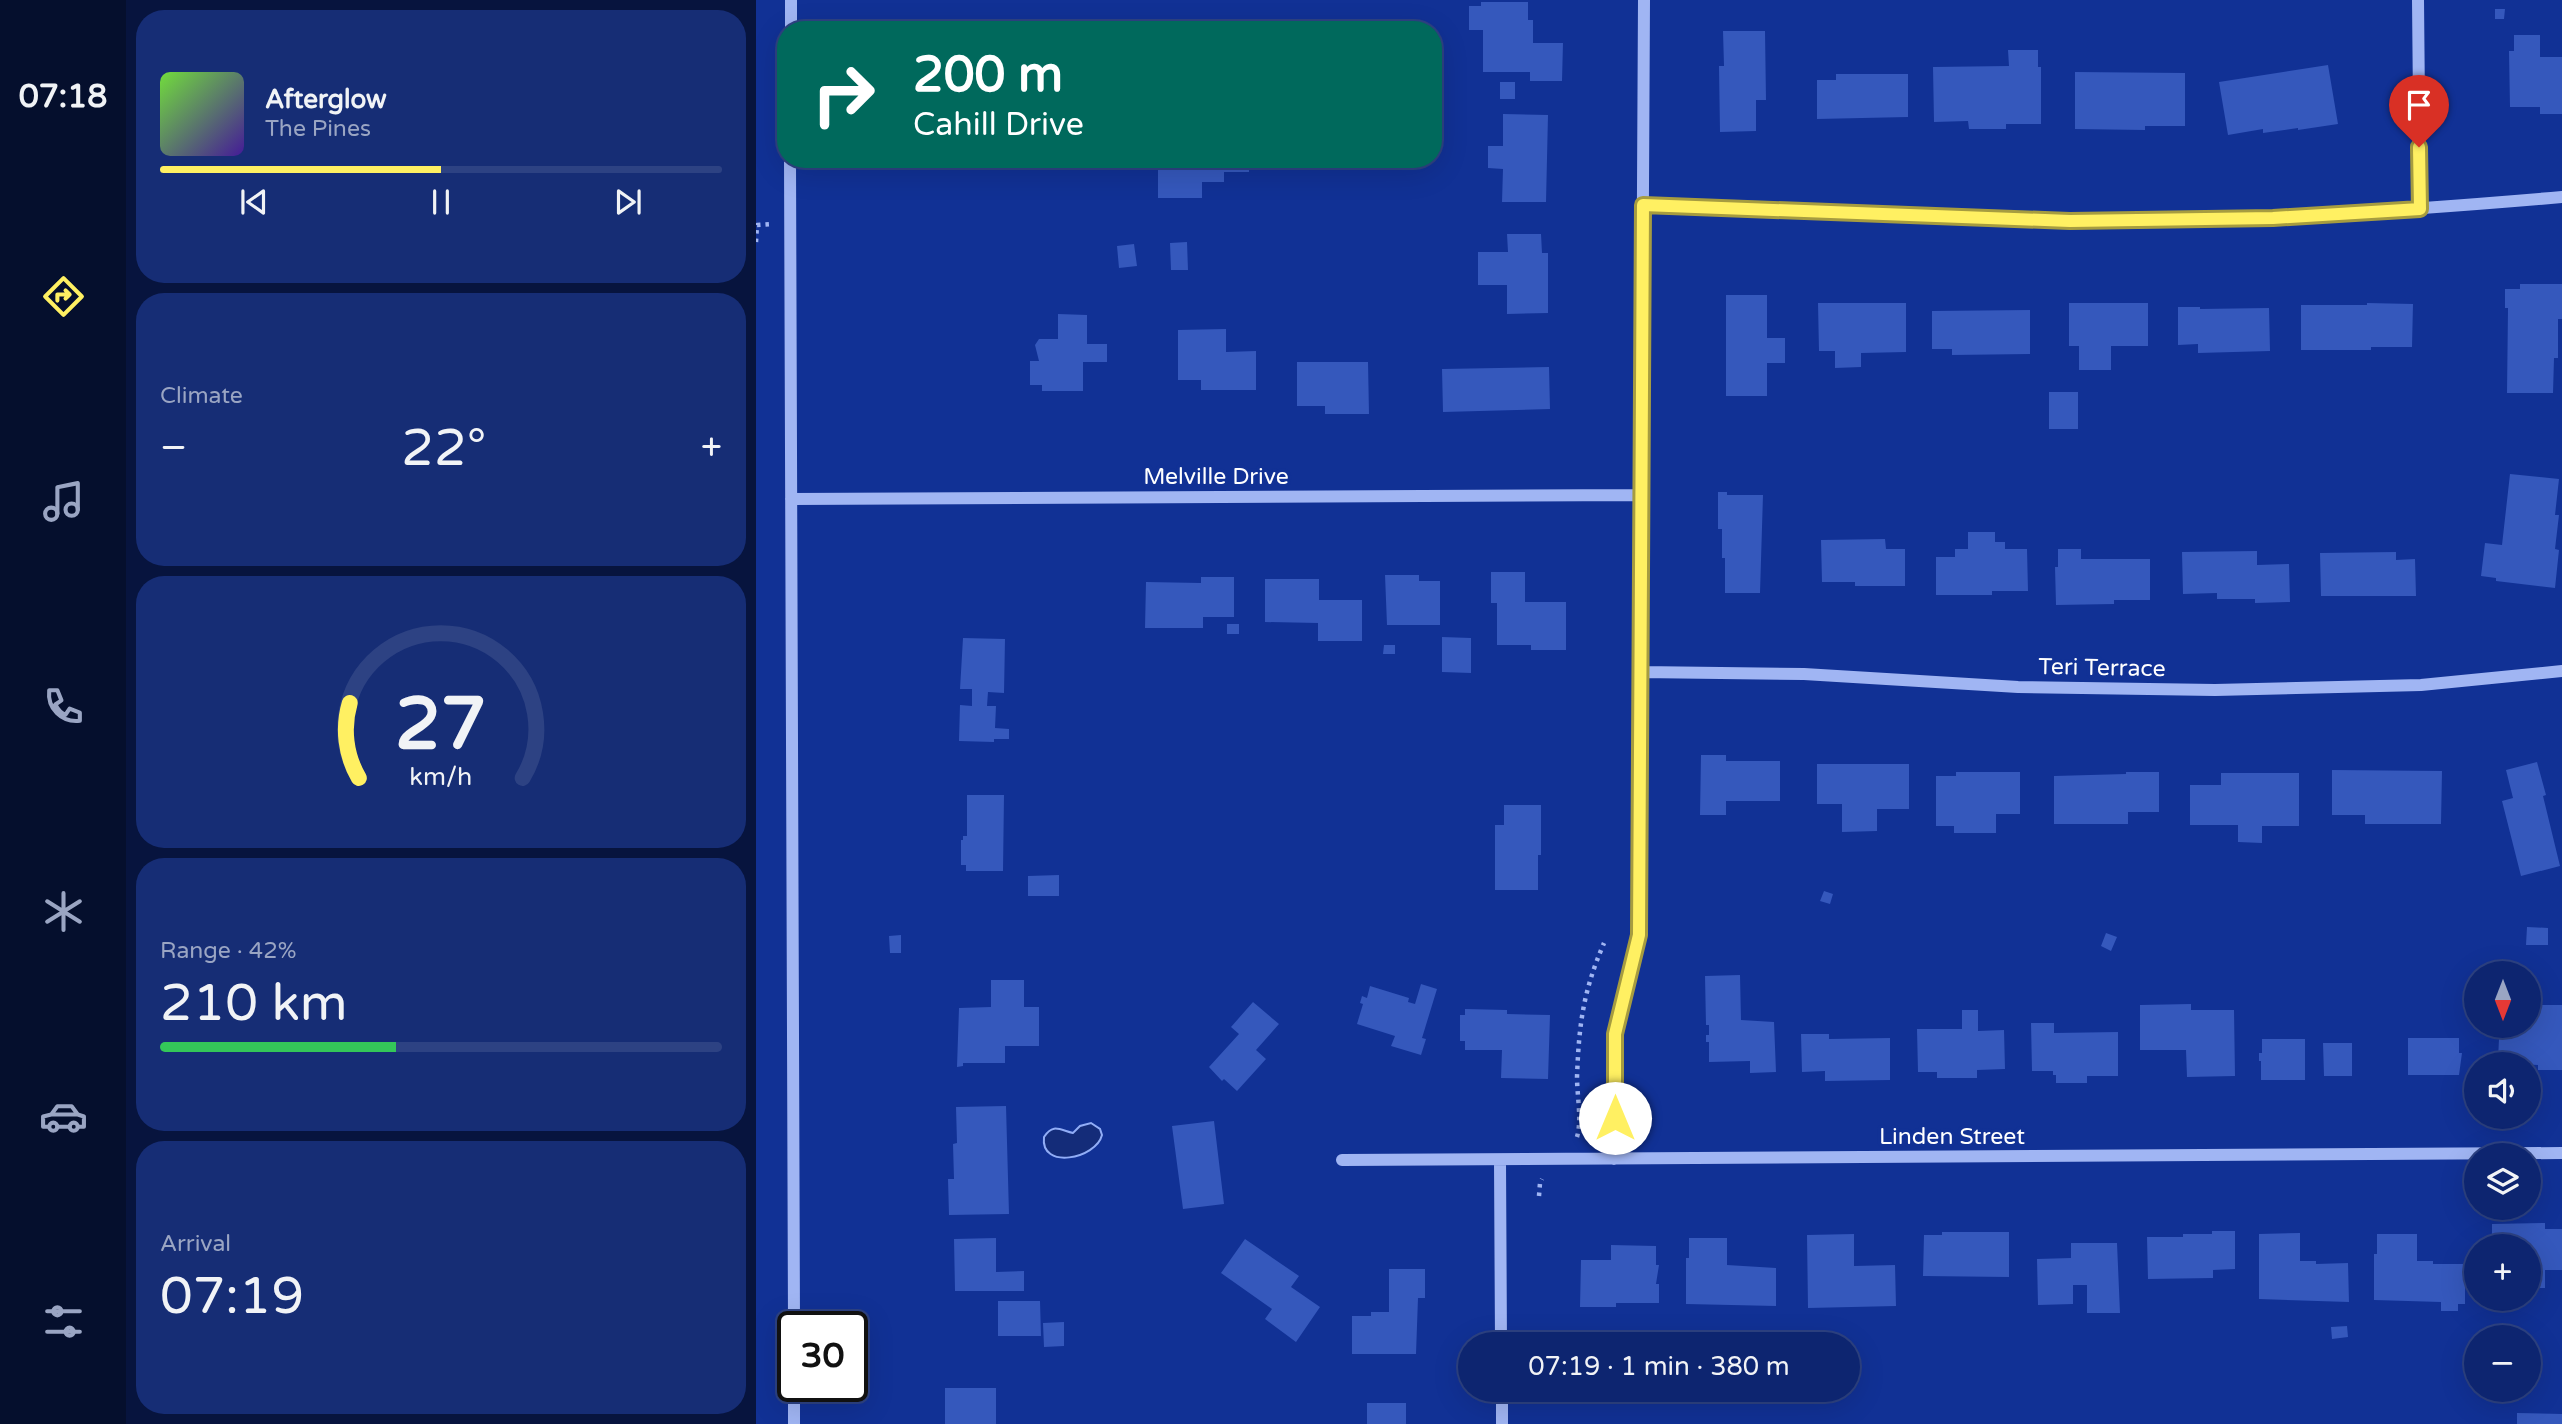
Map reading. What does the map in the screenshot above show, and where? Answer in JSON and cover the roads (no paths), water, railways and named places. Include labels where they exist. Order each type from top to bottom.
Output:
[{"type":"street","points":[[791,0],[791,21]]},
{"type":"street","points":[[1615,1159],[1615,1034],[1639,935],[1644,0]]},
{"type":"street","points":[[2418,0],[2420,209]]},
{"type":"street","points":[[790,168],[794,1311]]},
{"type":"street","points":[[1643,205],[2070,221],[2273,218],[2562,197]]},
{"type":"street","name":"Melville Drive","points":[[791,499],[1641,495]]},
{"type":"street","name":"Teri Terrace","points":[[1641,672],[1804,674],[2018,687],[2215,690],[2421,685],[2562,671]]},
{"type":"street","name":"Linden Street","points":[[1342,1160],[2562,1153]]},
{"type":"street","points":[[1500,1161],[1501,1332]]},
{"type":"street","points":[[794,1402],[794,1424]]},
{"type":"street","points":[[1502,1402],[1502,1424]]}]
